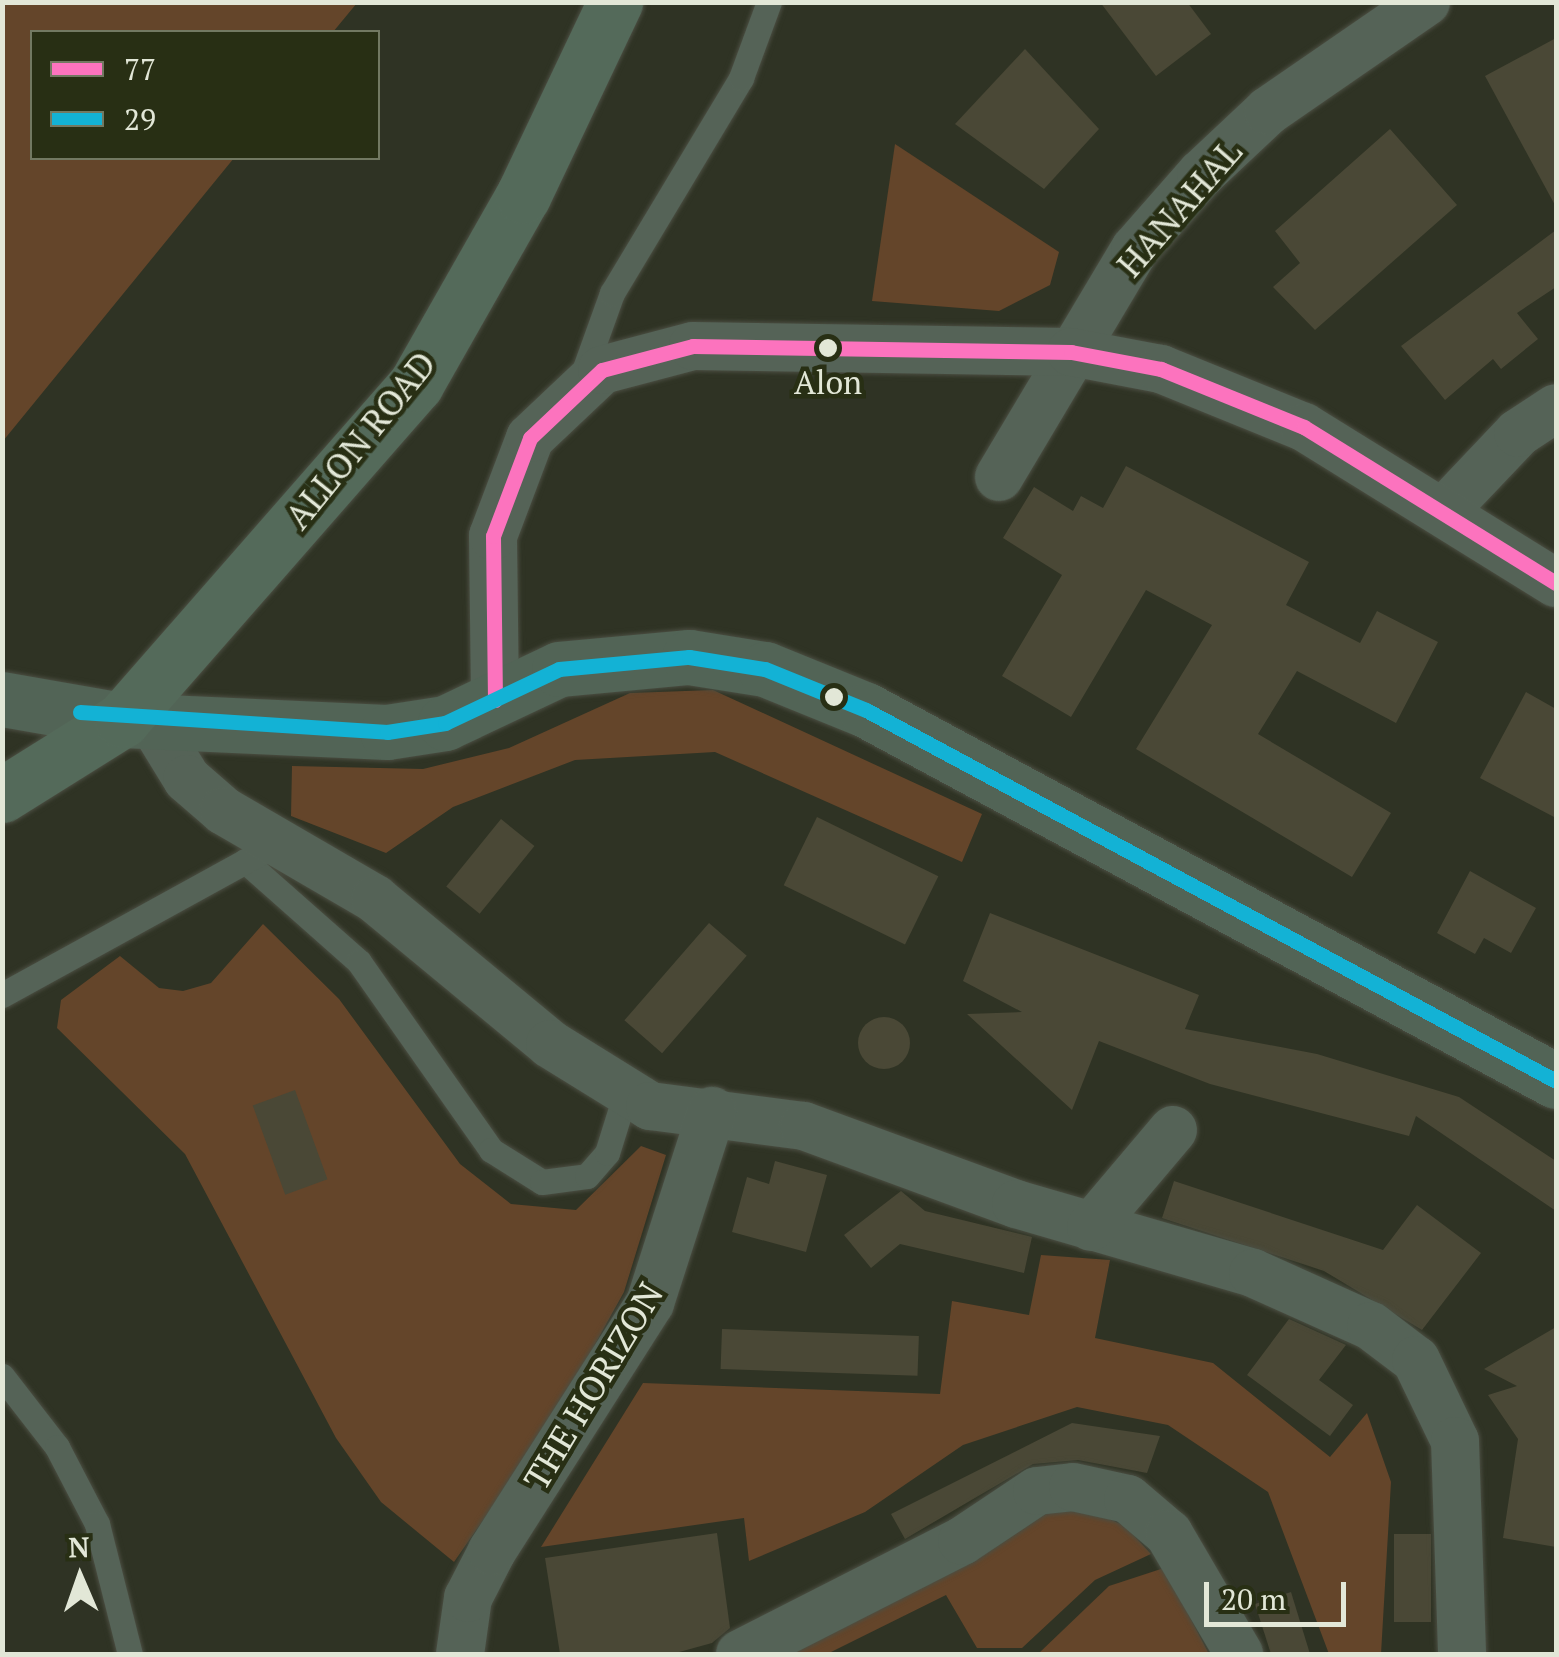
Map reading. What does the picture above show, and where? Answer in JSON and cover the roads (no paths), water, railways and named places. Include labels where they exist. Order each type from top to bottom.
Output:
[{"type":"main road","name":"ALLON ROAD","points":[[2,795],[137,721],[416,384],[523,196],[615,2]]},
{"type":"street","name":"HANAHAL","points":[[999,477],[1135,249],[1201,174],[1268,111],[1426,2]]},
{"type":"street","points":[[495,700],[493,536],[530,438],[578,387],[641,352],[692,346],[1072,352],[1234,394],[1445,510],[1556,583]]},
{"type":"street","points":[[1445,510],[1518,433],[1556,408]]},
{"type":"street","points":[[2,699],[137,721],[388,732],[445,723],[560,669],[638,658],[689,657],[816,686],[1556,1081]]},
{"type":"street","points":[[137,721],[186,779],[262,851],[375,898],[550,1044],[650,1106],[712,1110],[804,1126],[1090,1227],[1332,1303],[1416,1360],[1455,1441],[1461,1478],[1462,1654]]},
{"type":"street","name":"THE HORIZON","points":[[460,1654],[468,1598],[492,1551],[650,1303],[712,1110]]},
{"type":"street","points":[[1090,1227],[1173,1130]]},
{"type":"street","points":[[740,1654],[962,1542],[1037,1492],[1073,1487],[1128,1499],[1169,1534],[1240,1654]]},
{"type":"lane","points":[[578,387],[612,292],[741,78],[769,2]]},
{"type":"lane","points":[[2,995],[262,851],[359,962],[490,1150],[542,1182],[587,1176],[607,1153],[626,1092]]},
{"type":"lane","points":[[2,1376],[58,1446],[96,1524],[130,1654]]},
{"type":"place","name":"Alon","points":[[828,348]]}]
